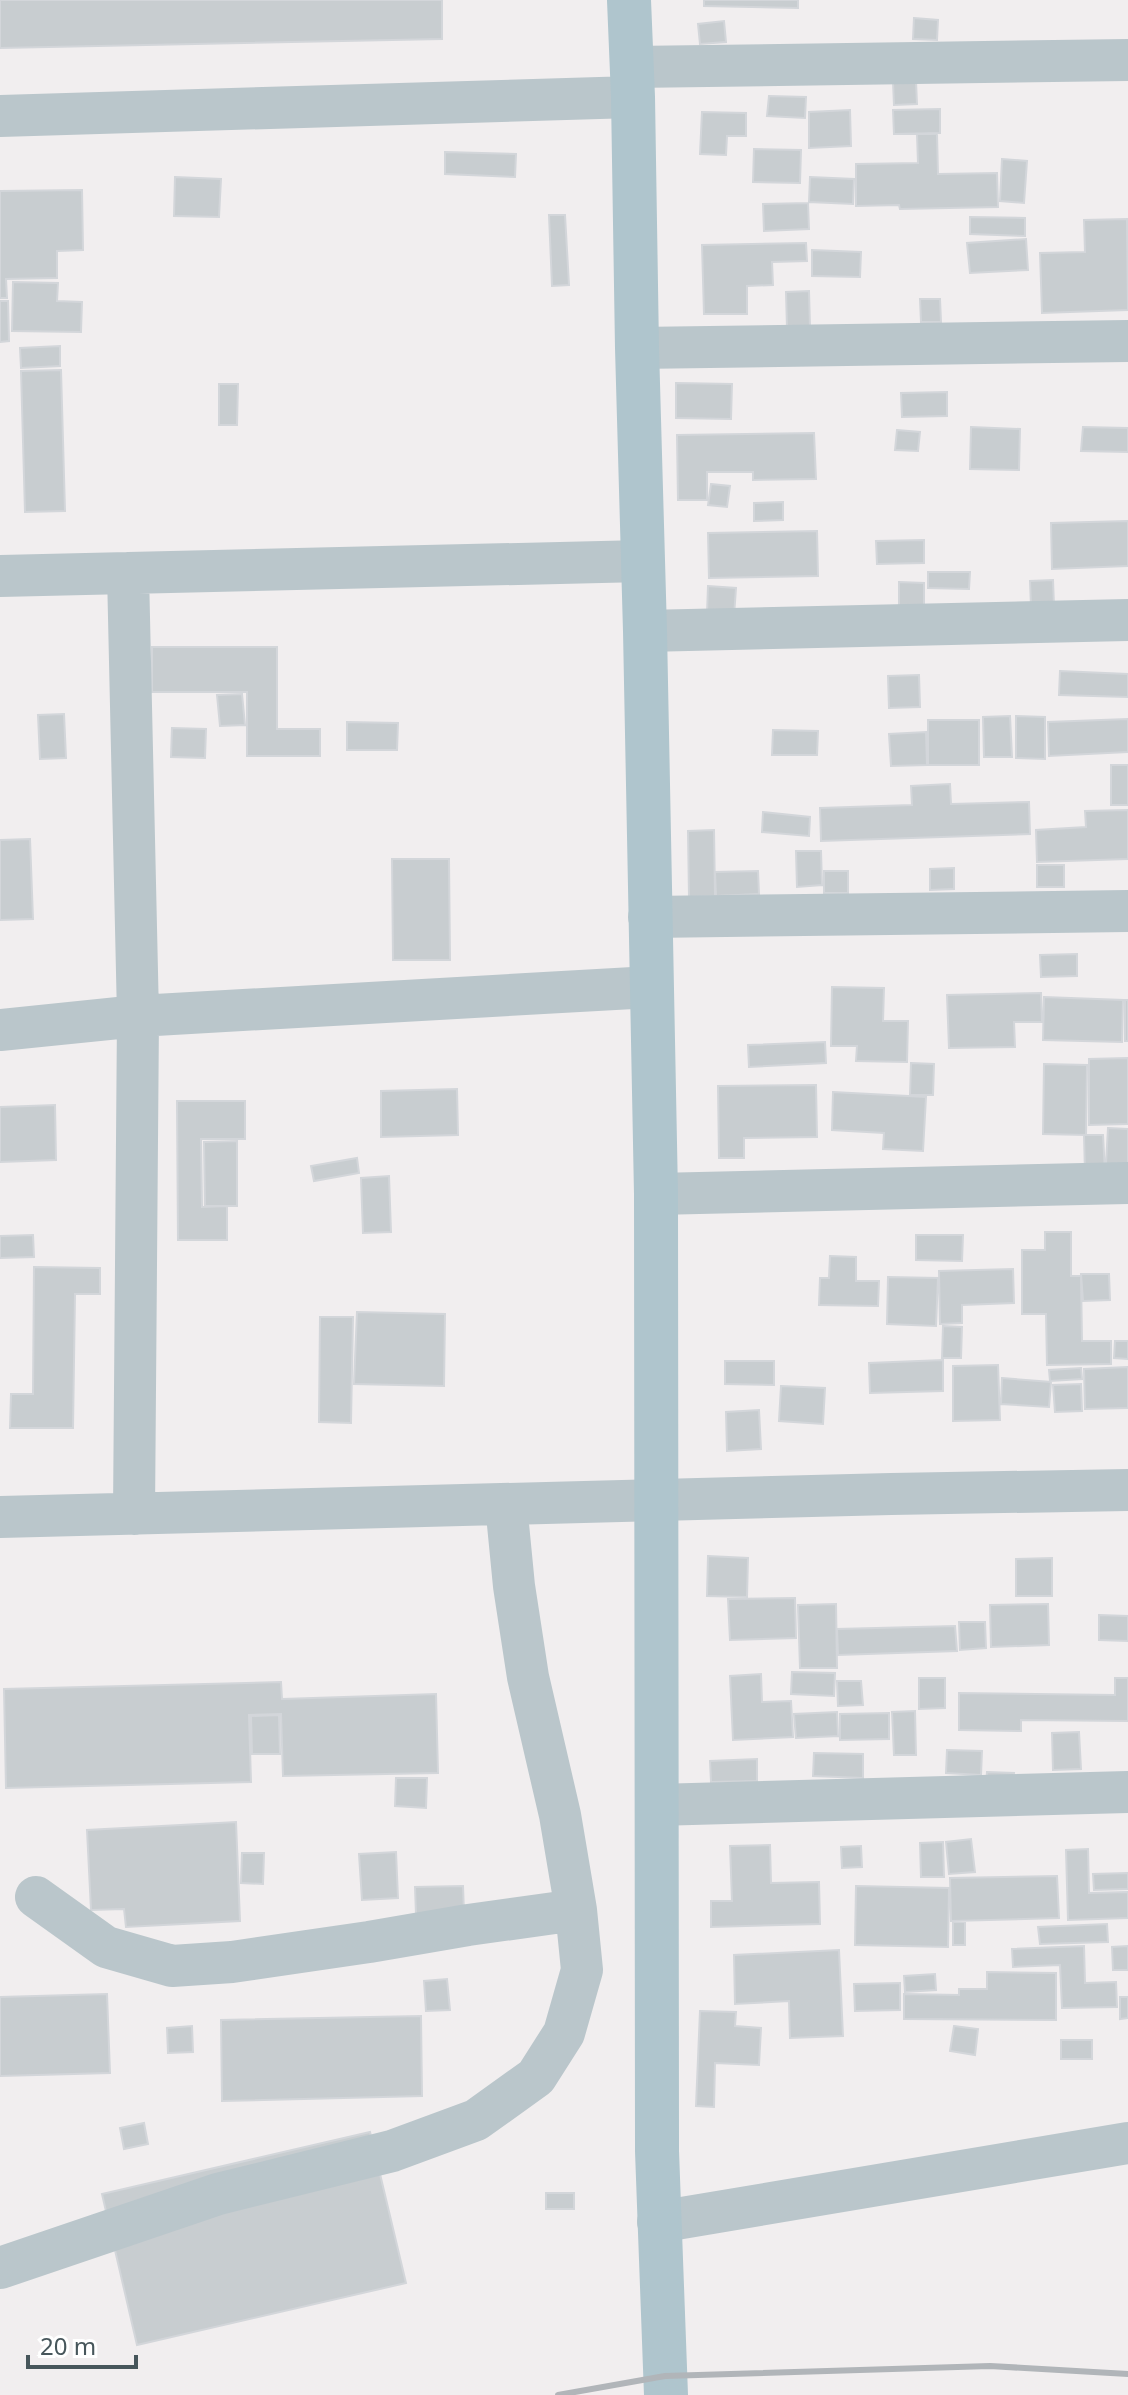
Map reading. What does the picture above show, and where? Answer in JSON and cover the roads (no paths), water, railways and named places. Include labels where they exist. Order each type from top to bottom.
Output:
[{"type":"main road","points":[[629,0],[656,1194],[658,2222],[666,2395]]},
{"type":"street","points":[[0,116],[632,82],[1128,60]]},
{"type":"street","points":[[637,348],[1128,341]]},
{"type":"street","points":[[0,576],[643,561]]},
{"type":"street","points":[[128,573],[138,1016],[134,1514]]},
{"type":"street","points":[[645,631],[1128,620]]},
{"type":"street","points":[[649,917],[1128,911]]},
{"type":"street","points":[[0,1030],[138,1016],[651,987]]},
{"type":"street","points":[[656,1194],[1128,1183]]},
{"type":"street","points":[[0,1517],[1128,1490]]},
{"type":"street","points":[[0,2268],[218,2194],[392,2151],[476,2120],[536,2077],[564,2033],[582,1970],[576,1910],[560,1815],[528,1677],[514,1586],[506,1504]]},
{"type":"street","points":[[656,1805],[1128,1792]]},
{"type":"street","points":[[36,1897],[106,1947],[172,1966],[232,1962],[576,1910]]},
{"type":"street","points":[[658,2222],[1128,2143]]},
{"type":"railway","points":[[558,2395],[665,2376],[990,2366],[1128,2374]]}]
